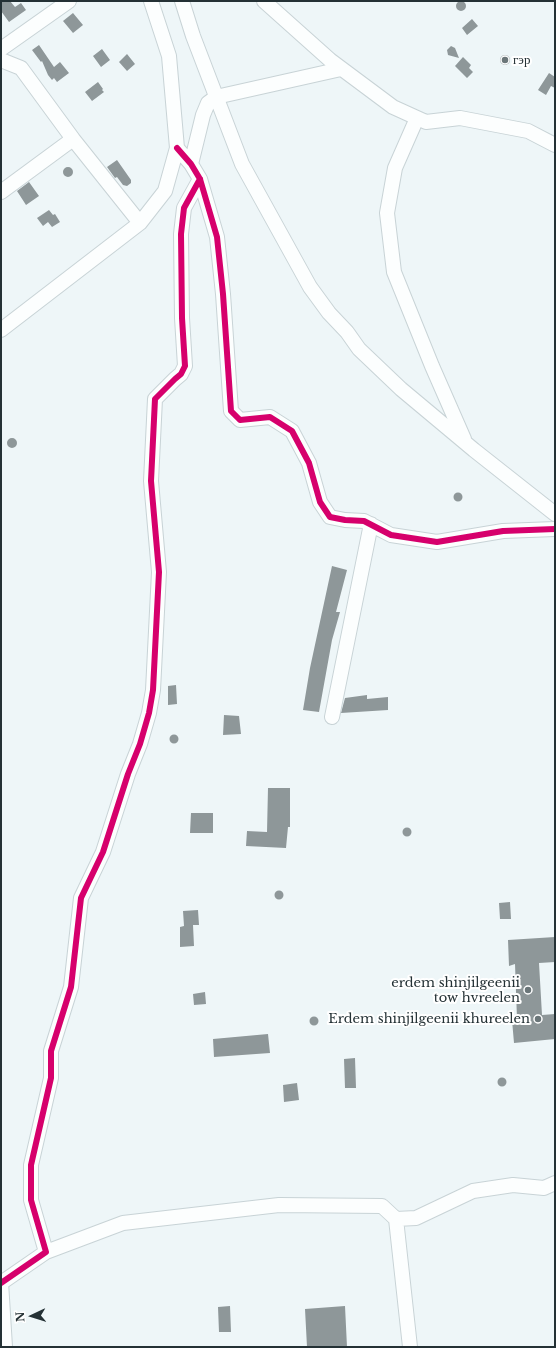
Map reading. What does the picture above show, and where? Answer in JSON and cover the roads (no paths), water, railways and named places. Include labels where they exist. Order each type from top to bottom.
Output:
[{"type":"street","points":[[1,49],[69,1]]},
{"type":"street","points":[[1,330],[140,223],[165,192],[177,148],[169,56],[150,1]]},
{"type":"street","points":[[182,1],[193,36],[242,164],[310,287],[329,313],[359,349],[401,389],[555,514]]},
{"type":"street","points":[[264,1],[330,60],[393,107],[426,122],[460,118],[528,130],[555,145]]},
{"type":"street","points":[[1,60],[21,68],[73,139],[140,223]]},
{"type":"street","points":[[191,164],[202,115],[208,103],[216,97],[341,69]]},
{"type":"street","points":[[417,118],[395,168],[387,214],[394,272],[432,366],[466,443]]},
{"type":"street","points":[[1,192],[73,139]]},
{"type":"street","points":[[177,148],[191,164],[200,179],[217,237],[223,294],[231,410],[240,420],[270,417],[292,431],[309,463],[320,502],[330,518],[364,521],[391,535],[437,542],[503,531],[555,529]]},
{"type":"street","points":[[46,1252],[31,1200],[31,1165],[51,1078],[51,1051],[72,987],[81,898],[103,852],[128,774],[140,744],[149,713],[153,690],[159,572],[151,481],[155,399],[181,374],[185,366],[182,318],[182,234],[184,208],[200,179]]},
{"type":"street","points":[[332,717],[370,524]]},
{"type":"street","points":[[396,1219],[416,1218],[472,1191],[513,1185],[544,1188],[555,1183]]},
{"type":"street","points":[[5,1347],[1,1282],[46,1252],[123,1223],[279,1205],[382,1206],[396,1219],[410,1347]]},
{"type":"place","name":"гэр","points":[[505,60]]},
{"type":"place","name":"erdem shinjilgeenii tow hvreelen","points":[[528,990]]},
{"type":"place","name":"Erdem shinjilgeenii khureelen","points":[[538,1019]]}]
